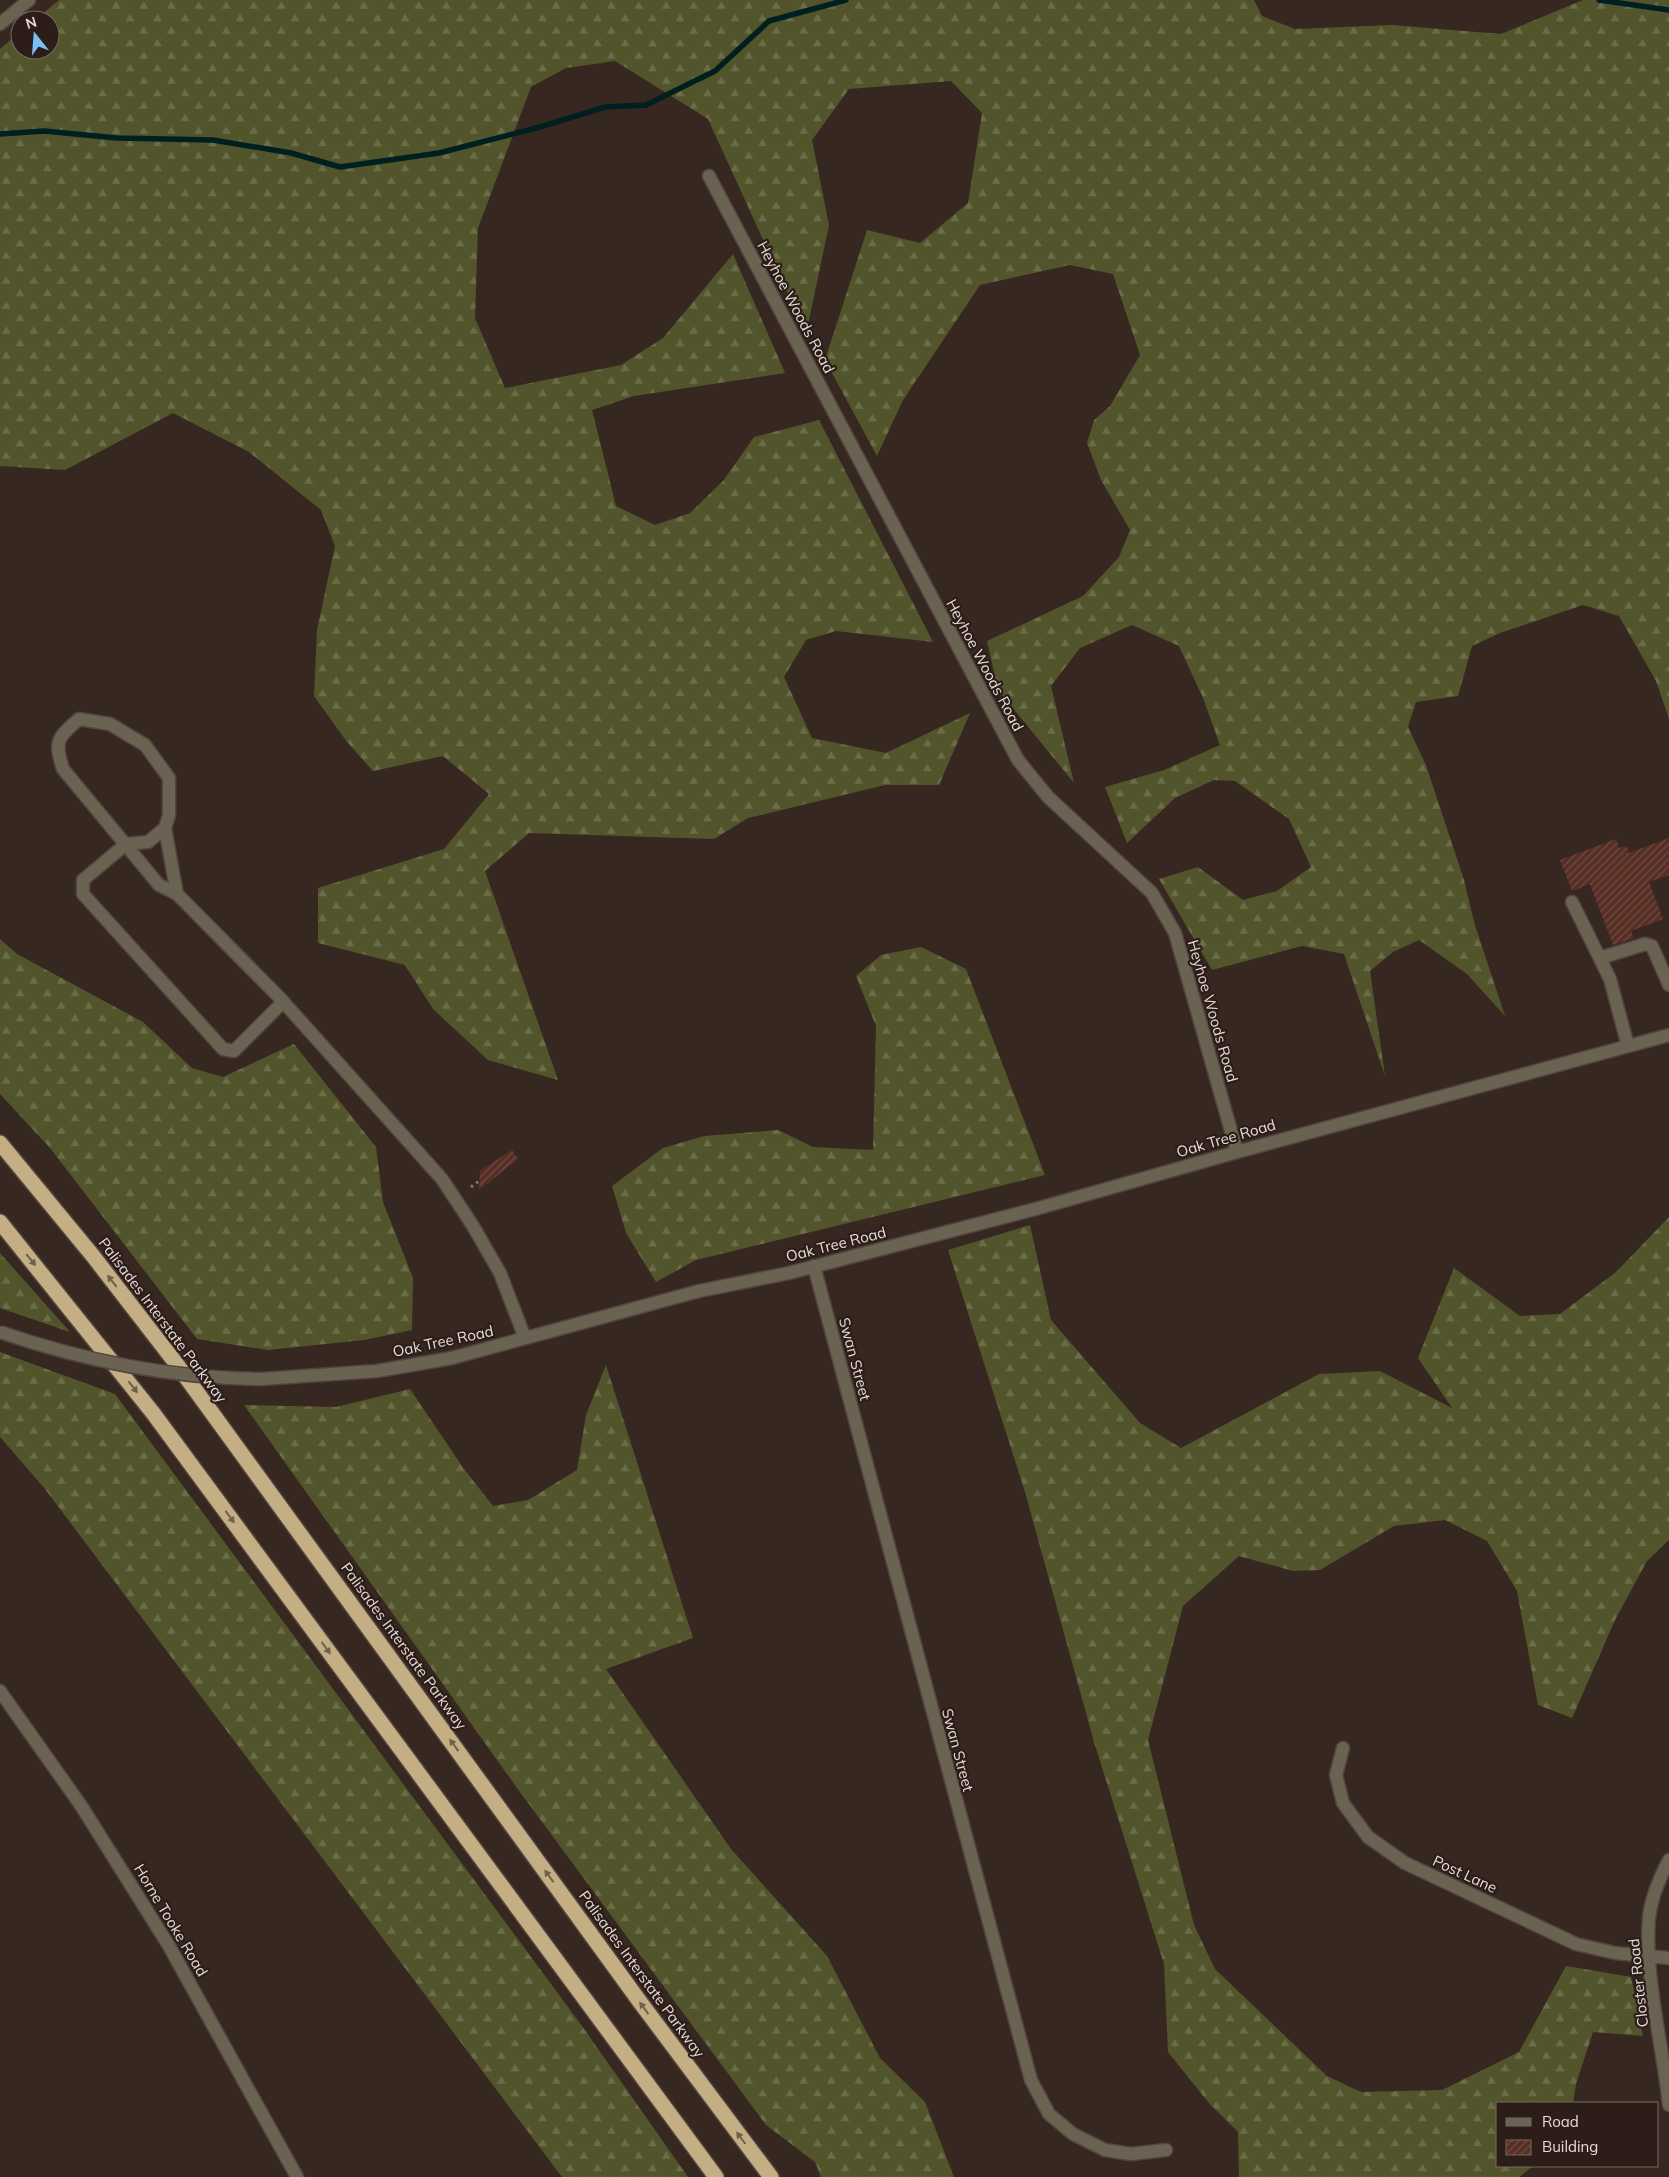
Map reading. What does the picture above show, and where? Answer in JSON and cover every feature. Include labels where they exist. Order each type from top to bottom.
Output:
[{"type":"highway","name":"Palisades Interstate Parkway","points":[[0,1143],[93,1256],[181,1370],[669,2041],[771,2177]]},
{"type":"highway","points":[[0,1222],[153,1413],[716,2177]]},
{"type":"street","points":[[0,24],[29,0]]},
{"type":"street","name":"Heyhoe Woods Road","points":[[709,176],[1018,760],[1048,797],[1152,894],[1175,933],[1237,1152]]},
{"type":"street","points":[[177,894],[165,828],[169,815],[169,778],[145,745],[110,724],[79,719],[62,734],[56,749],[63,770],[159,885],[177,894],[283,1002],[442,1179],[473,1226],[500,1273],[525,1338]]},
{"type":"street","points":[[165,828],[148,842],[126,844],[83,880],[83,894],[223,1049],[234,1051],[283,1002]]},
{"type":"street","points":[[1572,902],[1610,979],[1628,1046]]},
{"type":"street","points":[[1600,958],[1644,944],[1652,946],[1669,985]]},
{"type":"street","name":"Oak Tree Road","points":[[0,1332],[47,1347],[117,1364],[187,1374],[261,1379],[330,1376],[398,1368],[452,1358],[699,1291],[814,1266],[1039,1208],[1237,1152],[1669,1035]]},
{"type":"street","name":"Swan Street","points":[[814,1266],[1030,2080],[1049,2114],[1073,2134],[1105,2150],[1131,2154],[1166,2150]]},
{"type":"street","name":"Horne Tooke Road","points":[[0,1691],[82,1807],[169,1946],[297,2177]]},
{"type":"street","name":"Post Lane","points":[[1343,1748],[1336,1775],[1342,1803],[1368,1837],[1405,1863],[1576,1944],[1615,1953],[1669,1958]]},
{"type":"street","name":"Closter Road","points":[[1669,1860],[1660,1877],[1649,1916],[1648,1956],[1669,2105]]},
{"type":"path","points":[[471,1187],[480,1181]]},
{"type":"green space","points":[[59,0],[1254,0],[1262,16],[1295,29],[1392,25],[1501,34],[1583,0],[1669,0],[1669,719],[1656,681],[1619,616],[1583,605],[1500,633],[1472,646],[1458,696],[1416,702],[1408,727],[1426,765],[1464,880],[1474,922],[1505,1016],[1467,974],[1419,940],[1393,952],[1370,971],[1385,1076],[1344,954],[1302,946],[1212,970],[1159,879],[1198,867],[1243,900],[1277,891],[1311,867],[1289,819],[1235,781],[1214,780],[1175,798],[1127,843],[1105,787],[1164,770],[1220,745],[1203,698],[1179,646],[1132,625],[1080,648],[1051,686],[1074,783],[998,690],[987,641],[1083,596],[1119,557],[1130,530],[1101,480],[1087,443],[1094,420],[1110,406],[1140,355],[1113,274],[1070,265],[980,285],[903,400],[877,456],[825,360],[867,230],[920,243],[968,203],[982,113],[951,81],[849,89],[812,140],[829,225],[806,334],[708,119],[615,61],[566,68],[531,87],[478,228],[475,318],[505,388],[621,365],[663,338],[733,254],[785,373],[634,396],[592,410],[616,506],[655,525],[690,513],[723,481],[754,437],[819,420],[933,642],[836,631],[806,640],[784,677],[812,738],[886,753],[970,713],[939,785],[885,785],[748,818],[714,839],[529,833],[485,871],[558,1080],[488,1060],[433,1009],[405,965],[318,943],[318,888],[444,849],[489,794],[443,756],[373,771],[347,742],[314,696],[317,630],[335,546],[321,510],[249,452],[173,413],[65,470],[0,466],[0,49],[10,40],[10,60],[60,60],[60,10],[47,10]]},
{"type":"green space","points":[[0,939],[17,954],[143,1022],[192,1068],[223,1077],[294,1044],[376,1147],[383,1202],[413,1278],[412,1330],[364,1340],[268,1350],[197,1339],[50,1148],[0,1094]]},
{"type":"green space","points":[[921,947],[966,969],[1045,1175],[696,1260],[656,1282],[626,1233],[612,1186],[663,1148],[704,1136],[778,1130],[813,1147],[873,1150],[876,1026],[856,976],[881,955]]},
{"type":"green space","points":[[1669,1217],[1669,1540],[1647,1561],[1615,1620],[1572,1718],[1538,1705],[1517,1591],[1487,1541],[1445,1520],[1394,1526],[1320,1570],[1293,1571],[1239,1556],[1183,1606],[1148,1740],[1194,1925],[1215,1969],[1327,2076],[1361,2092],[1442,2090],[1519,2052],[1566,1966],[1631,1977],[1643,2036],[1593,2032],[1576,2084],[1573,2102],[1496,2102],[1496,2167],[1532,2167],[1519,2177],[1239,2177],[1238,2132],[1209,2103],[1168,2052],[1164,1964],[1094,1742],[1025,1492],[948,1250],[1030,1225],[1051,1320],[1140,1423],[1181,1448],[1319,1374],[1380,1371],[1452,1408],[1418,1358],[1454,1268],[1520,1316],[1560,1314],[1616,1272]]},
{"type":"green space","points":[[0,1253],[70,1332],[0,1308]]},
{"type":"green space","points":[[0,1352],[115,1394],[582,2026],[688,2177],[562,2177],[45,1489],[0,1437]]},
{"type":"green space","points":[[606,1365],[693,1638],[606,1669],[731,1849],[827,1956],[880,2058],[925,2102],[954,2177],[821,2177],[815,2162],[766,2125],[517,1788],[244,1405],[336,1407],[410,1389],[464,1469],[493,1506],[528,1500],[577,1470],[586,1415]]},
{"type":"building","points":[[1669,838],[1669,875],[1649,882],[1663,919],[1631,931],[1634,938],[1613,945],[1590,884],[1572,891],[1560,860],[1616,839],[1619,848],[1627,846],[1629,853]]},
{"type":"building","points":[[512,1150],[518,1159],[479,1190],[480,1171]]},
{"type":"waterway","points":[[0,134],[44,131],[117,138],[213,140],[291,153],[340,167],[439,153],[540,127],[605,107],[646,105],[715,71],[769,21],[846,0]]},
{"type":"waterway","points":[[1599,0],[1669,10]]}]
